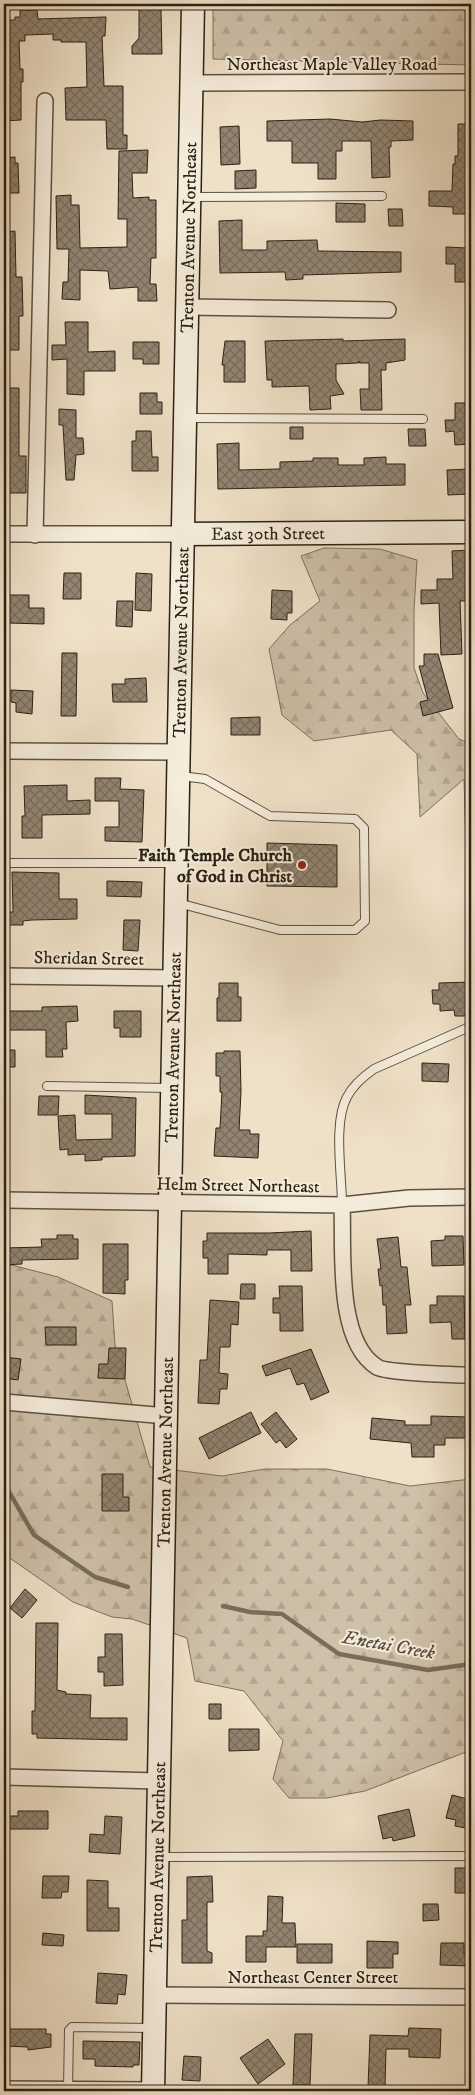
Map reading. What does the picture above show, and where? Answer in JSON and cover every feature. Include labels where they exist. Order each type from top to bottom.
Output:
[{"type":"main road","name":"Trenton Avenue Northeast","points":[[153,2091],[156,1857],[167,1416],[193,83],[193,4]]},
{"type":"main road","name":"East 30th Street","points":[[183,534],[471,532]]},
{"type":"street","name":"Northeast Maple Valley Road","points":[[193,83],[471,82]]},
{"type":"street","points":[[35,534],[45,101]]},
{"type":"street","points":[[188,308],[388,310]]},
{"type":"street","name":"East 30th Street","points":[[4,534],[183,534]]},
{"type":"street","points":[[4,751],[179,752]]},
{"type":"street","name":"Sheridan Street","points":[[4,976],[175,978]]},
{"type":"street","name":"Helm Street Northeast","points":[[4,1200],[170,1204],[342,1205],[409,1198],[471,1198]]},
{"type":"street","points":[[342,1205],[345,1304],[352,1336],[362,1353],[377,1368],[439,1375],[471,1375]]},
{"type":"street","points":[[4,1402],[167,1416]]},
{"type":"street","points":[[4,1777],[158,1781]]},
{"type":"street","name":"Northeast Center Street","points":[[154,1995],[471,1997]]},
{"type":"street","points":[[4,2089],[153,2091]]},
{"type":"lane","points":[[190,197],[382,196]]},
{"type":"lane","points":[[185,418],[423,419]]},
{"type":"lane","points":[[176,903],[280,930],[355,930],[365,921],[364,828],[355,820],[270,816],[205,779],[178,776]]},
{"type":"lane","points":[[4,863],[177,863]]},
{"type":"lane","points":[[342,1205],[340,1124],[344,1102],[348,1094],[364,1076],[374,1069],[467,1028]]},
{"type":"lane","points":[[47,1086],[172,1088]]},
{"type":"lane","points":[[156,1857],[471,1856]]},
{"type":"lane","points":[[68,2089],[69,2030],[72,2027],[154,2028]]},
{"type":"green space","points":[[213,4],[471,4],[471,65],[213,59]]},
{"type":"green space","points":[[324,548],[380,549],[417,560],[414,610],[414,668],[423,693],[459,739],[471,744],[471,877],[466,848],[464,779],[420,817],[417,754],[391,730],[314,741],[282,715],[269,649],[290,625],[320,601],[301,556]]},
{"type":"green space","points":[[4,1263],[58,1277],[112,1301],[115,1345],[150,1467],[222,1476],[265,1469],[327,1469],[410,1486],[471,1479],[471,1752],[466,1752],[365,1791],[327,1798],[289,1798],[273,1779],[283,1741],[244,1691],[195,1681],[187,1638],[132,1619],[112,1617],[73,1602],[4,1554]]},
{"type":"building","points":[[139,5],[159,6],[159,10],[161,10],[162,54],[132,54],[132,46],[139,38]]},
{"type":"building","points":[[20,10],[37,10],[38,19],[106,17],[105,36],[102,36],[104,86],[123,86],[123,135],[127,135],[127,149],[107,149],[106,120],[66,120],[65,88],[87,87],[86,42],[61,42],[61,40],[53,40],[53,34],[25,35],[25,41],[19,41],[20,69],[23,69],[21,120],[4,121],[4,20],[15,20],[15,17],[20,17]]},
{"type":"building","points":[[330,119],[362,122],[381,120],[413,121],[413,140],[391,141],[391,147],[389,147],[390,177],[372,178],[371,141],[342,141],[342,151],[336,151],[336,179],[318,179],[318,163],[292,163],[292,141],[267,141],[267,121]]},
{"type":"building","points":[[458,124],[471,124],[471,214],[453,214],[453,207],[429,206],[429,191],[452,191],[453,164],[455,164],[455,156],[458,156]]},
{"type":"building","points":[[239,126],[240,164],[221,165],[220,127]]},
{"type":"building","points":[[148,150],[147,173],[132,173],[133,198],[149,197],[149,200],[156,200],[156,258],[151,258],[150,284],[156,284],[157,301],[138,301],[138,287],[110,289],[108,271],[80,270],[80,300],[62,299],[63,282],[68,282],[69,249],[57,249],[56,196],[71,195],[71,205],[79,205],[80,248],[127,247],[127,219],[118,219],[119,151]]},
{"type":"building","points":[[15,157],[15,163],[18,163],[19,193],[4,193],[4,158]]},
{"type":"building","points":[[256,170],[256,188],[235,189],[235,171]]},
{"type":"building","points":[[336,203],[365,204],[365,222],[336,222]]},
{"type":"building","points":[[388,209],[402,209],[403,226],[389,226]]},
{"type":"building","points":[[242,220],[242,250],[267,250],[267,241],[317,240],[318,251],[401,252],[401,272],[303,275],[303,279],[286,280],[285,272],[220,273],[219,221]]},
{"type":"building","points":[[15,231],[16,277],[22,277],[23,316],[19,316],[19,350],[4,350],[4,232]]},
{"type":"building","points":[[446,247],[467,248],[467,250],[471,250],[471,282],[455,282],[455,264],[446,264]]},
{"type":"building","points":[[65,322],[88,322],[88,352],[115,351],[115,371],[84,371],[84,395],[67,394],[67,359],[52,360],[52,345],[66,345]]},
{"type":"building","points":[[343,339],[343,341],[405,339],[405,360],[386,363],[386,370],[381,370],[382,410],[361,410],[360,389],[369,389],[369,363],[359,363],[359,361],[358,363],[336,364],[336,380],[344,394],[330,396],[331,409],[310,410],[309,386],[272,387],[272,380],[267,380],[265,341]]},
{"type":"building","points":[[225,341],[245,341],[245,382],[224,382],[224,365],[222,365]]},
{"type":"building","points":[[133,342],[159,342],[159,364],[143,364],[143,359],[133,359]]},
{"type":"building","points":[[5,388],[19,388],[19,456],[26,456],[26,493],[6,493],[6,455],[4,455]]},
{"type":"building","points":[[140,393],[157,393],[157,402],[162,402],[162,414],[140,414]]},
{"type":"building","points":[[455,403],[471,403],[471,444],[455,445],[454,431],[446,432],[445,420],[455,420]]},
{"type":"building","points":[[59,409],[76,410],[76,438],[83,438],[84,454],[76,455],[74,480],[66,480],[63,425],[59,425]]},
{"type":"building","points":[[290,427],[303,427],[303,439],[290,439]]},
{"type":"building","points":[[408,429],[425,429],[426,446],[409,446]]},
{"type":"building","points":[[136,431],[151,431],[152,457],[158,457],[158,471],[132,471],[132,441],[136,441]]},
{"type":"building","points":[[239,443],[239,470],[280,469],[280,462],[313,461],[313,458],[338,458],[338,465],[364,465],[364,458],[386,457],[386,464],[405,464],[405,485],[218,489],[217,444]]},
{"type":"building","points":[[469,469],[469,475],[471,475],[471,494],[448,495],[447,470]]},
{"type":"building","points":[[471,550],[471,601],[460,601],[462,654],[441,655],[439,603],[421,604],[421,590],[437,590],[437,579],[453,579],[452,551]]},
{"type":"building","points":[[64,573],[81,573],[81,599],[63,599]]},
{"type":"building","points":[[136,573],[152,574],[151,611],[135,610]]},
{"type":"building","points":[[272,590],[292,591],[292,613],[287,613],[287,620],[271,619]]},
{"type":"building","points":[[8,595],[29,595],[29,608],[44,608],[44,624],[8,623]]},
{"type":"building","points":[[117,601],[133,601],[132,627],[116,626]]},
{"type":"building","points":[[62,653],[77,653],[76,716],[61,716]]},
{"type":"building","points":[[424,654],[438,654],[453,708],[423,716],[420,702],[428,700],[419,666],[424,666]]},
{"type":"building","points":[[146,678],[147,702],[113,702],[112,684],[125,684],[125,679]]},
{"type":"building","points":[[11,690],[33,691],[32,714],[16,712],[16,703],[11,702]]},
{"type":"building","points":[[260,717],[260,735],[231,735],[231,718]]},
{"type":"building","points":[[95,778],[121,778],[120,789],[144,790],[142,842],[105,841],[105,827],[119,827],[119,801],[95,801]]},
{"type":"building","points":[[67,785],[67,801],[90,800],[90,814],[42,815],[42,838],[22,838],[22,816],[25,816],[24,786]]},
{"type":"building","name":"Faith Temple Church of God in Christ","points":[[267,843],[337,845],[337,887],[267,886]]},
{"type":"building","points":[[12,872],[59,873],[59,899],[77,899],[77,919],[32,920],[23,921],[23,925],[4,925],[4,912],[13,912]]},
{"type":"building","points":[[107,881],[142,882],[141,897],[107,896]]},
{"type":"building","points":[[124,920],[140,920],[138,951],[123,950]]},
{"type":"building","points":[[471,982],[471,1016],[455,1016],[454,1010],[440,1011],[440,1004],[433,1004],[432,990],[439,990],[439,983]]},
{"type":"building","points":[[219,983],[238,983],[238,997],[241,997],[241,1021],[217,1021]]},
{"type":"building","points":[[77,1006],[78,1021],[66,1022],[67,1049],[62,1049],[63,1057],[46,1057],[46,1030],[6,1030],[6,1011],[42,1011],[42,1007]]},
{"type":"building","points":[[114,1011],[141,1011],[141,1037],[120,1037],[120,1028],[114,1028]]},
{"type":"building","points":[[4,1050],[15,1050],[15,1067],[4,1067]]},
{"type":"building","points":[[224,1051],[240,1051],[241,1092],[239,1130],[250,1130],[250,1134],[259,1134],[258,1158],[214,1156],[216,1128],[220,1128],[222,1092],[220,1092],[220,1076],[216,1076],[216,1053],[224,1053]]},
{"type":"building","points":[[422,1063],[449,1064],[448,1082],[422,1081]]},
{"type":"building","points":[[85,1095],[136,1098],[135,1156],[102,1157],[102,1160],[85,1161],[85,1154],[68,1155],[68,1149],[60,1150],[58,1116],[75,1115],[76,1140],[112,1139],[112,1114],[85,1114]]},
{"type":"building","points":[[39,1096],[59,1096],[58,1115],[38,1115]]},
{"type":"building","points":[[311,1231],[312,1271],[291,1271],[291,1250],[267,1250],[267,1255],[228,1254],[228,1274],[208,1274],[208,1258],[203,1258],[203,1241],[207,1241],[207,1233]]},
{"type":"building","points":[[57,1235],[73,1235],[73,1239],[78,1239],[78,1259],[22,1260],[22,1264],[4,1265],[4,1248],[42,1247],[41,1239],[57,1239]]},
{"type":"building","points":[[445,1236],[463,1236],[464,1265],[432,1266],[431,1241],[445,1240]]},
{"type":"building","points":[[398,1237],[401,1267],[407,1267],[411,1305],[405,1305],[407,1333],[387,1334],[386,1305],[383,1305],[382,1285],[380,1286],[378,1269],[381,1269],[377,1239]]},
{"type":"building","points":[[103,1244],[128,1244],[128,1280],[125,1280],[125,1294],[103,1293]]},
{"type":"building","points":[[241,1284],[255,1284],[255,1299],[240,1299]]},
{"type":"building","points":[[279,1286],[302,1286],[303,1331],[280,1331],[280,1313],[273,1313],[273,1298],[280,1298]]},
{"type":"building","points":[[437,1296],[464,1296],[465,1339],[452,1339],[451,1322],[430,1323],[430,1305],[437,1305]]},
{"type":"building","points":[[210,1300],[239,1302],[238,1325],[231,1324],[230,1347],[220,1347],[219,1373],[228,1374],[227,1389],[220,1389],[219,1404],[198,1403],[200,1360],[207,1360]]},
{"type":"building","points":[[45,1327],[76,1327],[76,1345],[46,1345]]},
{"type":"building","points":[[109,1348],[126,1348],[125,1379],[98,1378],[99,1364],[108,1364]]},
{"type":"building","points":[[311,1349],[329,1392],[311,1400],[304,1383],[297,1385],[290,1368],[266,1376],[262,1366]]},
{"type":"building","points":[[4,1357],[21,1359],[18,1380],[4,1378]]},
{"type":"building","points":[[251,1412],[261,1433],[209,1459],[199,1438]]},
{"type":"building","points":[[276,1412],[297,1439],[286,1448],[280,1440],[276,1443],[261,1424]]},
{"type":"building","points":[[431,1416],[471,1417],[471,1438],[445,1438],[445,1445],[434,1445],[434,1457],[412,1457],[411,1443],[370,1439],[372,1418],[405,1421],[405,1425],[431,1425]]},
{"type":"building","points":[[102,1474],[123,1474],[123,1497],[129,1497],[129,1511],[102,1511]]},
{"type":"building","points":[[25,1589],[37,1600],[22,1618],[10,1608]]},
{"type":"building","points":[[36,1623],[58,1623],[57,1690],[66,1692],[66,1694],[91,1695],[90,1718],[127,1718],[127,1740],[37,1738],[37,1734],[32,1734],[32,1711],[35,1711]]},
{"type":"building","points":[[105,1634],[122,1634],[123,1685],[104,1686],[104,1672],[98,1672],[98,1657],[105,1657]]},
{"type":"building","points":[[209,1704],[221,1704],[221,1719],[209,1719]]},
{"type":"building","points":[[229,1729],[259,1729],[259,1750],[229,1751]]},
{"type":"building","points":[[452,1795],[471,1800],[471,1829],[455,1826],[456,1820],[446,1818]]},
{"type":"building","points":[[409,1809],[415,1836],[393,1841],[392,1837],[383,1839],[378,1816]]},
{"type":"building","points":[[18,1811],[48,1811],[48,1829],[4,1829],[4,1816],[18,1816]]},
{"type":"building","points":[[105,1816],[122,1817],[120,1854],[89,1852],[90,1834],[104,1835]]},
{"type":"building","points":[[455,1868],[471,1868],[471,1893],[455,1893]]},
{"type":"building","points":[[43,1876],[69,1876],[68,1892],[62,1892],[61,1898],[42,1898]]},
{"type":"building","points":[[212,1876],[213,1902],[207,1902],[207,1951],[212,1953],[212,1963],[182,1963],[182,1920],[187,1920],[187,1877]]},
{"type":"building","points":[[87,1880],[108,1881],[108,1908],[119,1908],[119,1931],[87,1931]]},
{"type":"building","points":[[268,1896],[283,1897],[282,1923],[295,1923],[296,1947],[266,1947],[266,1962],[246,1962],[246,1936],[263,1936],[263,1931],[267,1931]]},
{"type":"building","points":[[423,1904],[438,1904],[439,1920],[423,1921]]},
{"type":"building","points":[[43,1933],[64,1935],[63,1946],[42,1945]]},
{"type":"building","points":[[367,1941],[398,1942],[398,1954],[393,1954],[393,1968],[367,1968]]},
{"type":"building","points":[[441,1943],[464,1943],[464,1954],[469,1954],[469,1966],[440,1965]]},
{"type":"building","points":[[297,1944],[332,1944],[332,1963],[297,1963]]},
{"type":"building","points":[[98,1973],[127,1975],[125,1995],[118,1994],[117,2004],[96,2003]]},
{"type":"building","points":[[409,2028],[441,2029],[440,2058],[409,2057],[409,2049],[386,2049],[385,2087],[368,2087],[370,2035],[408,2036]]},
{"type":"building","points":[[4,2029],[46,2029],[46,2034],[51,2034],[51,2047],[28,2050],[28,2047],[4,2046]]},
{"type":"building","points":[[295,2034],[312,2034],[310,2085],[293,2085]]},
{"type":"building","points":[[268,2039],[285,2064],[258,2084],[240,2058]]},
{"type":"building","points":[[83,2041],[140,2042],[139,2065],[133,2065],[133,2067],[95,2066],[95,2059],[83,2059]]},
{"type":"building","points":[[184,2056],[201,2057],[200,2081],[182,2080]]},
{"type":"waterway","name":"Enetai Creek","points":[[4,1483],[34,1535],[95,1577],[128,1587]]},
{"type":"waterway","name":"Enetai Creek","points":[[223,1606],[250,1612],[282,1614],[339,1654],[428,1670],[471,1664]]},
{"type":"place","name":"Faith Temple Church of God in Christ","points":[[302,865]]}]
